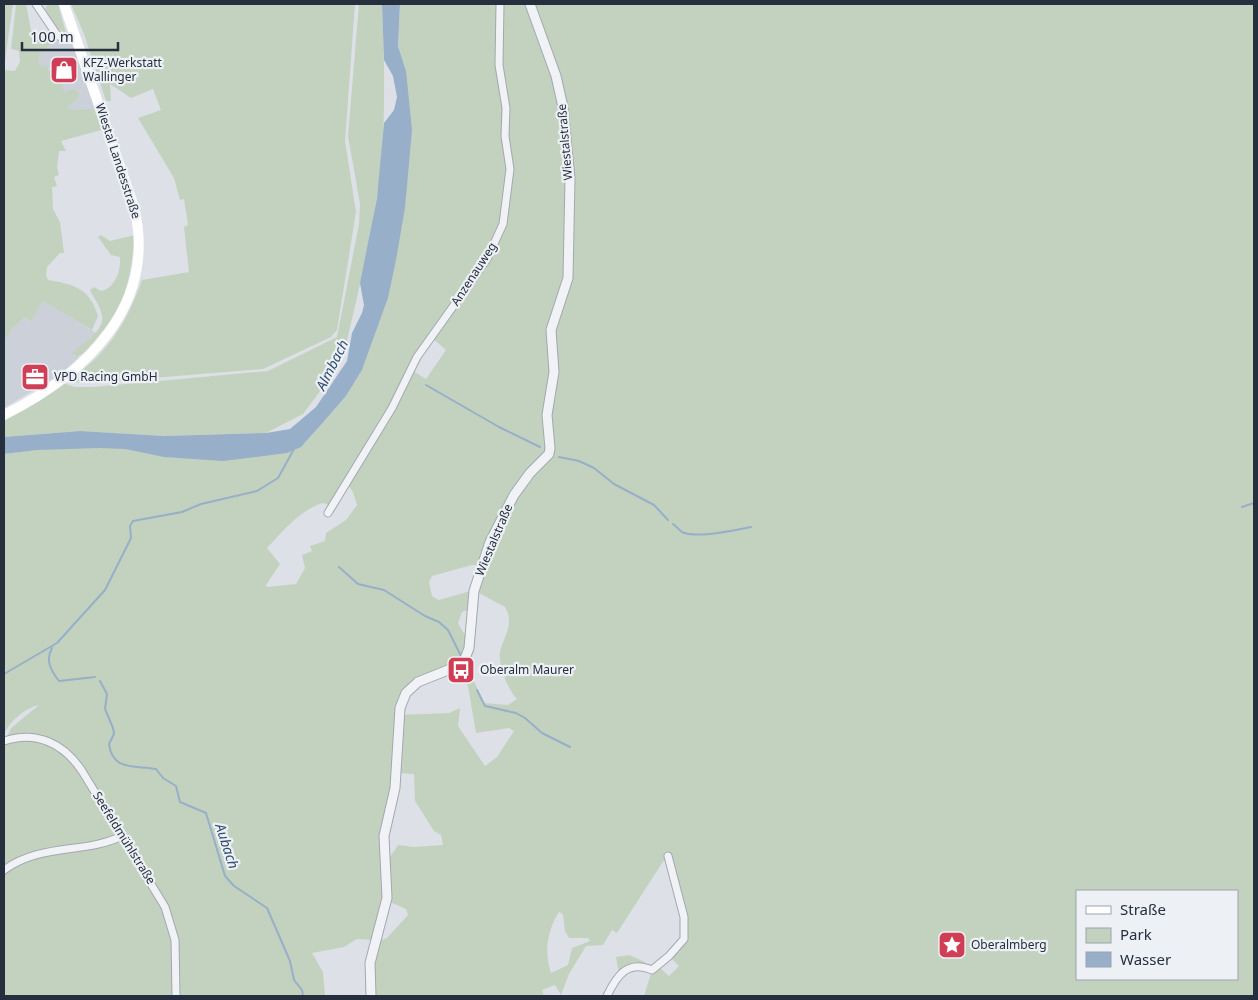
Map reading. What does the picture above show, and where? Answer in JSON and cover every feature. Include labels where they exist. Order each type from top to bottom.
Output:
[{"type":"main road","name":"Wiestal Landesstraße","points":[[4,415],[59,382],[90,353],[119,317],[132,292],[138,269],[140,241],[134,207],[64,4]]},
{"type":"street","points":[[36,4],[57,35],[63,38],[75,36]]},
{"type":"street","name":"Anzenauweg","points":[[328,513],[392,408],[417,357],[487,259],[499,234],[505,212],[510,169],[505,136],[506,108],[499,65],[500,4]]},
{"type":"street","name":"Wiestalstraße","points":[[371,996],[370,963],[387,898],[384,836],[395,788],[398,718],[402,700],[410,688],[418,682],[463,664],[469,648],[473,596],[487,550],[514,494],[530,473],[549,454],[551,445],[548,415],[554,372],[551,330],[568,278],[570,179],[563,107],[556,76],[530,4]]},
{"type":"street","name":"Seefeldmühlstraße","points":[[4,741],[19,737],[53,742],[75,760],[160,898],[170,919],[175,940],[176,996]]},
{"type":"street","points":[[4,870],[43,853],[107,843],[122,836]]},
{"type":"street","points":[[607,996],[622,972],[633,967],[652,970],[669,956],[684,939],[684,917],[668,856]]},
{"type":"shaded area","points":[[56,40],[74,44],[98,110],[69,110],[68,107],[78,98],[64,92],[55,81],[52,69],[41,67],[40,54]]},
{"type":"shaded area","points":[[43,300],[96,333],[74,351],[74,356],[79,357],[62,373],[4,408],[4,343],[12,329],[25,317],[28,321],[32,320]]},
{"type":"green space","points":[[4,4],[13,4],[4,68]]},
{"type":"green space","points":[[16,4],[26,4],[33,40],[52,33],[56,40],[40,54],[39,60],[41,67],[47,65],[49,70],[52,69],[55,81],[60,80],[64,92],[73,89],[79,93],[78,98],[68,107],[69,110],[96,109],[105,129],[61,141],[66,151],[59,151],[57,167],[59,175],[54,177],[57,186],[52,187],[53,209],[60,222],[64,253],[60,253],[47,267],[46,274],[48,280],[73,286],[85,293],[90,299],[98,316],[92,330],[43,301],[32,320],[29,321],[25,317],[12,329],[4,343],[4,70],[15,71],[20,62],[19,51],[11,49]]},
{"type":"green space","points":[[48,4],[58,4],[66,33],[57,29],[45,9]]},
{"type":"green space","points":[[71,4],[355,4],[345,141],[356,212],[337,330],[331,337],[263,369],[92,383],[71,382],[99,355],[113,338],[130,310],[142,280],[189,272],[184,227],[188,225],[184,199],[180,200],[174,178],[138,118],[161,110],[153,89],[131,98],[110,84],[111,101],[106,101],[84,34]]},
{"type":"green space","points":[[359,4],[382,4],[384,64],[383,143],[375,210],[345,349],[336,370],[303,414],[266,433],[164,436],[80,431],[4,437],[4,415],[59,382],[75,387],[93,387],[268,371],[337,337],[359,224],[360,204],[348,136]]},
{"type":"green space","points":[[400,4],[1254,4],[1254,996],[644,996],[652,970],[657,965],[669,976],[679,966],[669,956],[680,945],[685,927],[666,857],[617,933],[612,930],[603,945],[586,946],[569,974],[561,995],[555,985],[542,990],[544,996],[371,996],[374,940],[357,939],[344,947],[312,953],[323,972],[325,996],[4,996],[4,741],[11,728],[39,705],[28,709],[18,716],[4,734],[4,454],[49,449],[112,447],[166,457],[190,458],[233,454],[305,443],[346,396],[362,370],[388,298],[405,208],[406,71],[398,46]],"holes":[[[431,337],[446,350],[426,379],[410,369]],[[348,485],[353,492],[357,505],[346,520],[326,533],[325,541],[310,546],[312,551],[302,555],[305,568],[296,584],[267,587],[266,585],[280,564],[267,548],[299,516],[323,503],[332,506]],[[472,565],[481,565],[474,590],[439,600],[432,596],[429,582],[432,576]],[[477,592],[505,607],[509,619],[508,630],[500,657],[504,677],[517,699],[508,705],[484,703],[471,675],[466,675],[476,733],[509,728],[514,731],[497,757],[485,766],[458,726],[460,708],[449,713],[399,715],[410,688],[467,657],[470,640],[458,623],[462,612],[468,610]],[[396,773],[414,774],[415,801],[434,831],[441,835],[443,845],[414,847],[398,845],[386,863],[386,827]],[[390,902],[406,909],[408,915],[387,938],[378,941]],[[559,912],[563,914],[565,931],[569,938],[588,938],[590,941],[572,948],[568,965],[551,973],[547,949],[549,934]]]},
{"type":"green space","points":[[101,235],[110,241],[135,235],[129,278],[121,303],[106,326],[90,347],[76,357],[72,353],[93,336],[101,325],[100,309],[90,290],[94,287],[101,291],[106,289],[113,283],[118,273],[120,257],[111,255],[98,237]]},
{"type":"green space","points":[[629,955],[645,962],[643,967],[619,974],[616,957]]},
{"type":"water","points":[[382,4],[400,4],[398,46],[406,71],[412,130],[405,208],[388,298],[362,370],[346,396],[301,447],[287,453],[223,461],[164,457],[125,449],[99,448],[37,450],[4,454],[4,437],[80,431],[164,436],[266,433],[290,429],[316,407],[347,361],[352,333],[364,305],[360,283],[377,198],[384,123],[394,110],[397,97],[393,76],[384,60]]},
{"type":"waterway","points":[[426,385],[499,427],[540,447]]},
{"type":"waterway","name":"Aubach","points":[[4,674],[57,643],[105,590],[131,538],[130,526],[133,521],[182,512],[201,504],[257,491],[278,478],[294,449]]},
{"type":"waterway","points":[[559,457],[579,461],[594,468],[614,484],[654,505],[668,520]]},
{"type":"waterway","points":[[1242,507],[1254,503]]},
{"type":"waterway","points":[[673,524],[682,532],[697,535],[751,527]]},
{"type":"waterway","points":[[339,567],[358,584],[384,590],[425,616],[439,622],[448,630],[461,656]]},
{"type":"waterway","name":"Aubach","points":[[52,648],[49,661],[59,681],[95,677]]},
{"type":"waterway","name":"Aubach","points":[[100,681],[107,694],[105,709],[114,734],[109,744],[111,753],[115,759],[127,766],[156,769],[163,778],[176,786],[180,802],[206,813],[225,876],[234,886],[267,908],[290,961],[294,980],[302,990],[303,996]]},
{"type":"waterway","points":[[477,690],[485,706],[516,713],[525,718],[542,733],[570,747]]},
{"type":"place","name":"KFZ-Werkstatt Wallinger","points":[[64,70]]},
{"type":"place","name":"VPD Racing GmbH","points":[[35,377]]},
{"type":"place","name":"Oberalm Maurer","points":[[461,670]]},
{"type":"place","name":"Oberalmberg","points":[[952,945]]},
{"type":"water label","name":"Almbach","points":[[332,365]]}]
